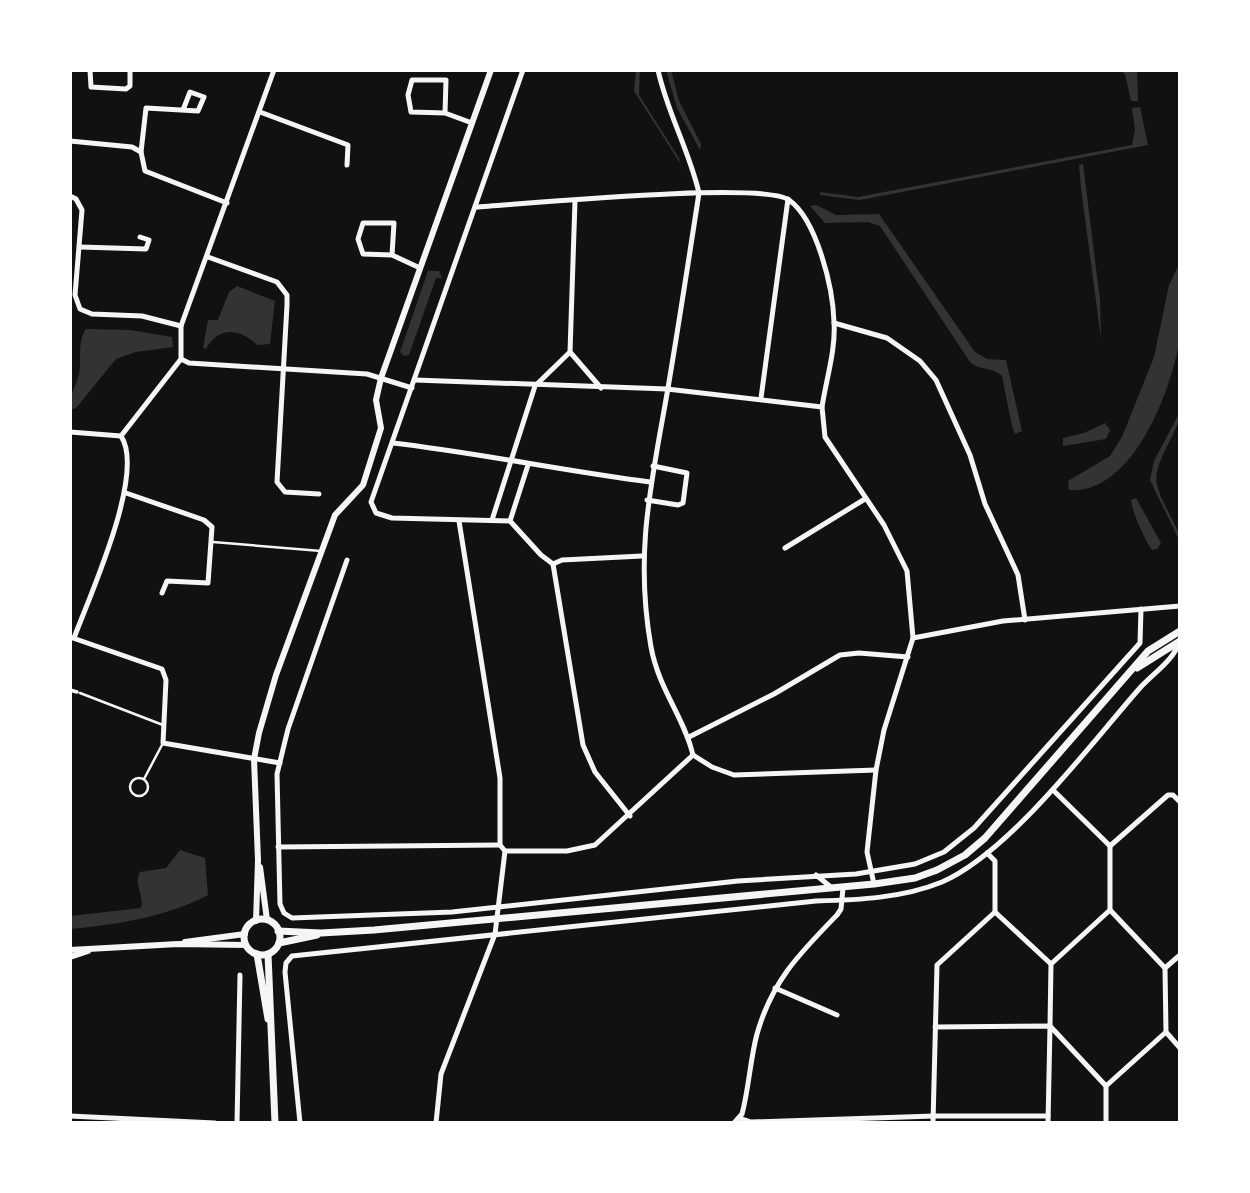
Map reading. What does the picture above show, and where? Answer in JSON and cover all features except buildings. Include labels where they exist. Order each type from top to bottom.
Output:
[{"type":"main road","points":[[278,931],[321,933],[497,920],[843,888],[929,873],[955,862],[976,847],[1148,651],[1180,631]]},
{"type":"main road","points":[[1131,672],[1180,641]]},
{"type":"main road","points":[[279,943],[278,931],[267,920],[256,921],[245,934],[246,945],[257,954],[268,954],[279,943],[321,933]]},
{"type":"main road","points":[[257,954],[273,1051]]},
{"type":"main road","points":[[268,954],[275,1123]]},
{"type":"street","points":[[90,70],[91,88],[126,89],[130,86],[130,70]]},
{"type":"street","points":[[121,436],[181,359],[181,326],[274,70]]},
{"type":"street","points":[[256,921],[258,860],[254,760],[268,699],[337,511],[363,485],[381,428],[376,400],[381,378],[491,70]]},
{"type":"street","points":[[523,70],[371,502],[374,510],[382,516],[510,521],[541,555],[554,564],[583,745],[595,772],[631,816]]},
{"type":"street","points":[[658,70],[661,87],[692,160],[699,193],[647,500],[642,556],[651,644],[657,673],[689,737],[693,755],[712,767],[734,775],[876,770]]},
{"type":"street","points":[[445,113],[446,80],[412,80],[408,95],[411,113],[445,113],[472,123]]},
{"type":"street","points":[[183,110],[146,108],[141,152],[145,171],[227,203]]},
{"type":"street","points":[[260,112],[348,145],[346,165]]},
{"type":"street","points":[[70,141],[132,147],[141,152]]},
{"type":"street","points":[[476,207],[699,193],[775,193],[788,199],[804,213],[813,229],[834,323],[822,407],[825,437],[888,531],[907,571],[913,638],[884,730],[876,770],[867,852],[874,884]]},
{"type":"street","points":[[70,196],[76,199],[82,210],[75,295],[80,309],[92,314],[142,316],[181,326]]},
{"type":"street","points":[[761,398],[788,199]]},
{"type":"street","points":[[575,201],[570,352],[601,388]]},
{"type":"street","points":[[392,255],[394,223],[363,223],[358,239],[363,254],[392,255],[420,268]]},
{"type":"street","points":[[80,247],[146,249],[149,240],[140,237]]},
{"type":"street","points":[[208,257],[284,287],[287,295],[277,482],[285,492],[319,495]]},
{"type":"street","points":[[834,323],[887,338],[920,361],[936,380],[970,455],[985,504],[1018,575],[1025,620]]},
{"type":"street","points":[[492,520],[535,386],[570,352]]},
{"type":"street","points":[[181,359],[189,363],[367,374],[412,387]]},
{"type":"street","points":[[415,380],[667,389],[822,407]]},
{"type":"street","points":[[70,432],[121,436]]},
{"type":"street","points":[[121,436],[128,446],[126,493],[72,638],[162,669],[166,680],[163,743],[280,763]]},
{"type":"street","points":[[393,443],[480,453],[510,462],[650,482]]},
{"type":"street","points":[[510,521],[528,465]]},
{"type":"street","points":[[647,500],[678,505],[683,503],[687,473],[653,466]]},
{"type":"street","points":[[126,493],[204,520],[212,527],[208,583],[167,581],[162,593]]},
{"type":"street","points":[[785,548],[865,499]]},
{"type":"street","points":[[436,1123],[441,1074],[495,934],[502,848],[500,778],[458,521]]},
{"type":"street","points":[[554,564],[562,560],[642,556]]},
{"type":"street","points":[[347,561],[295,710],[280,763],[276,798],[280,904],[284,913],[292,918],[498,908],[771,878],[856,874],[897,868],[931,859],[962,839],[1140,643],[1141,609]]},
{"type":"street","points":[[913,638],[935,631],[1025,620],[1180,606]]},
{"type":"street","points":[[300,1123],[285,972],[290,957],[495,934],[858,900],[901,893],[942,881],[966,870],[987,853],[1052,790],[1153,673],[1178,650],[1180,641]]},
{"type":"street","points":[[689,737],[765,699],[840,655],[859,653],[908,657]]},
{"type":"street","points":[[70,690],[78,692]]},
{"type":"street","points":[[278,847],[582,850],[594,845],[631,816],[693,755]]},
{"type":"street","points":[[1052,790],[1110,846],[1110,910],[1165,968],[1166,1032],[1180,1048]]},
{"type":"street","points":[[1110,846],[1168,795],[1180,802]]},
{"type":"street","points":[[987,853],[995,861],[995,912],[1051,964]]},
{"type":"street","points":[[258,860],[267,920]]},
{"type":"street","points":[[816,875],[832,888]]},
{"type":"street","points":[[762,895],[771,878]]},
{"type":"street","points":[[843,888],[837,915],[789,965],[775,988],[757,1034],[736,1121],[1048,1120],[1051,964],[1110,910]]},
{"type":"street","points":[[933,1119],[937,965],[995,912]]},
{"type":"street","points":[[178,944],[245,934]]},
{"type":"street","points":[[70,950],[178,944],[246,945]]},
{"type":"street","points":[[70,957],[90,949]]},
{"type":"street","points":[[1165,968],[1180,955]]},
{"type":"street","points":[[237,1123],[240,975]]},
{"type":"street","points":[[775,988],[837,1015]]},
{"type":"street","points":[[935,1027],[1050,1026],[1106,1086],[1106,1123]]},
{"type":"street","points":[[1106,1086],[1166,1032]]},
{"type":"street","points":[[70,1116],[215,1123]]},
{"type":"lane","points":[[212,542],[321,551]]},
{"type":"lane","points":[[78,692],[163,725]]},
{"type":"lane","points":[[144,779],[135,778],[131,782],[131,791],[135,795],[141,796],[148,790],[144,779],[163,743]]},
{"type":"shaded area","points":[[636,70],[640,70],[639,95],[679,158],[686,184],[680,163],[634,91]]},
{"type":"shaded area","points":[[666,70],[671,70],[679,101],[701,144],[700,150],[677,108]]},
{"type":"shaded area","points":[[1119,70],[1137,70],[1138,101],[1131,101],[1125,74]]},
{"type":"shaded area","points":[[1140,107],[1148,145],[860,200],[820,195],[820,192],[858,197],[1132,145],[1135,129],[1132,108]]},
{"type":"shaded area","points":[[1083,164],[1100,300],[1101,339],[1081,188],[1079,165]]},
{"type":"shaded area","points":[[816,205],[836,215],[879,214],[975,352],[987,359],[1006,360],[1022,431],[1015,434],[1012,426],[1002,376],[970,362],[880,226],[868,222],[825,223],[810,206]]},
{"type":"shaded area","points":[[1180,262],[1180,333],[1174,364],[1157,413],[1129,459],[1112,476],[1091,487],[1069,490],[1068,481],[1110,456],[1122,437],[1154,357],[1169,285]]},
{"type":"shaded area","points":[[428,271],[439,271],[442,278],[436,278],[409,355],[404,356],[400,352]]},
{"type":"shaded area","points":[[237,286],[275,301],[270,344],[257,345],[244,335],[230,332],[217,336],[206,349],[203,348],[208,320],[218,320],[229,292]]},
{"type":"shaded area","points":[[86,329],[131,330],[172,337],[173,347],[136,352],[116,359],[76,408],[70,410],[79,372],[81,340]]},
{"type":"shaded area","points":[[1180,412],[1180,419],[1156,477],[1162,498],[1180,535],[1180,542],[1150,480],[1154,461]]},
{"type":"shaded area","points":[[1105,423],[1110,430],[1106,439],[1063,446],[1063,438],[1084,433]]},
{"type":"shaded area","points":[[1136,498],[1161,543],[1157,549],[1152,550],[1136,518],[1131,500]]},
{"type":"shaded area","points":[[180,850],[205,858],[208,895],[175,909],[140,919],[70,929],[70,916],[141,908],[138,881],[140,872],[166,868]]}]
